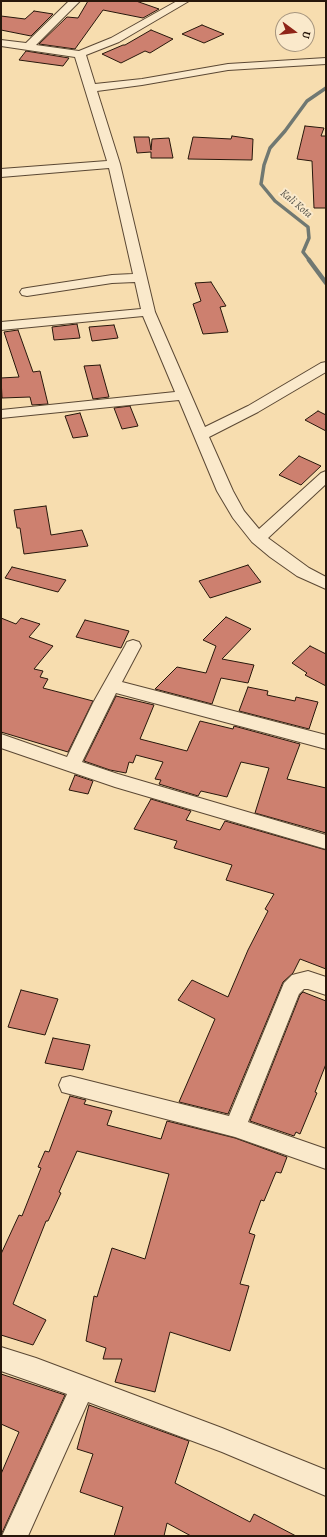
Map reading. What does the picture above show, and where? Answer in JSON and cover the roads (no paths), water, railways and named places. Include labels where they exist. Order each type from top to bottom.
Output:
[{"type":"street","points":[[28,47],[75,1]]},
{"type":"street","points":[[1,42],[80,54],[115,40],[184,1]]},
{"type":"street","points":[[80,54],[114,164],[148,312],[225,491],[238,514],[258,538],[303,572],[326,584]]},
{"type":"street","points":[[91,88],[142,82],[228,67],[326,61]]},
{"type":"street","points":[[1,173],[114,164]]},
{"type":"street","points":[[27,292],[112,279],[139,278]]},
{"type":"street","points":[[1,326],[148,312]]},
{"type":"street","points":[[201,435],[253,409],[326,366]]},
{"type":"street","points":[[1,414],[183,395]]},
{"type":"street","points":[[258,538],[326,476]]},
{"type":"street","points":[[71,766],[133,646]]},
{"type":"street","points":[[112,686],[326,742]]},
{"type":"street","points":[[1,741],[71,766],[184,801],[326,842]]},
{"type":"street","points":[[235,1127],[291,990],[299,981],[308,980],[326,986]]},
{"type":"street","points":[[70,1085],[235,1127],[326,1159]]},
{"type":"street","points":[[1,1360],[36,1370],[222,1440],[326,1483]]},
{"type":"street","points":[[15,1536],[82,1388]]},
{"type":"waterway","name":"Kali Kota","points":[[310,261],[303,252],[309,238],[308,227],[275,201],[261,184],[264,165],[270,148],[285,131],[307,101],[326,88]]},
{"type":"waterway","name":"Kali Kota","points":[[309,260],[326,283]]}]
